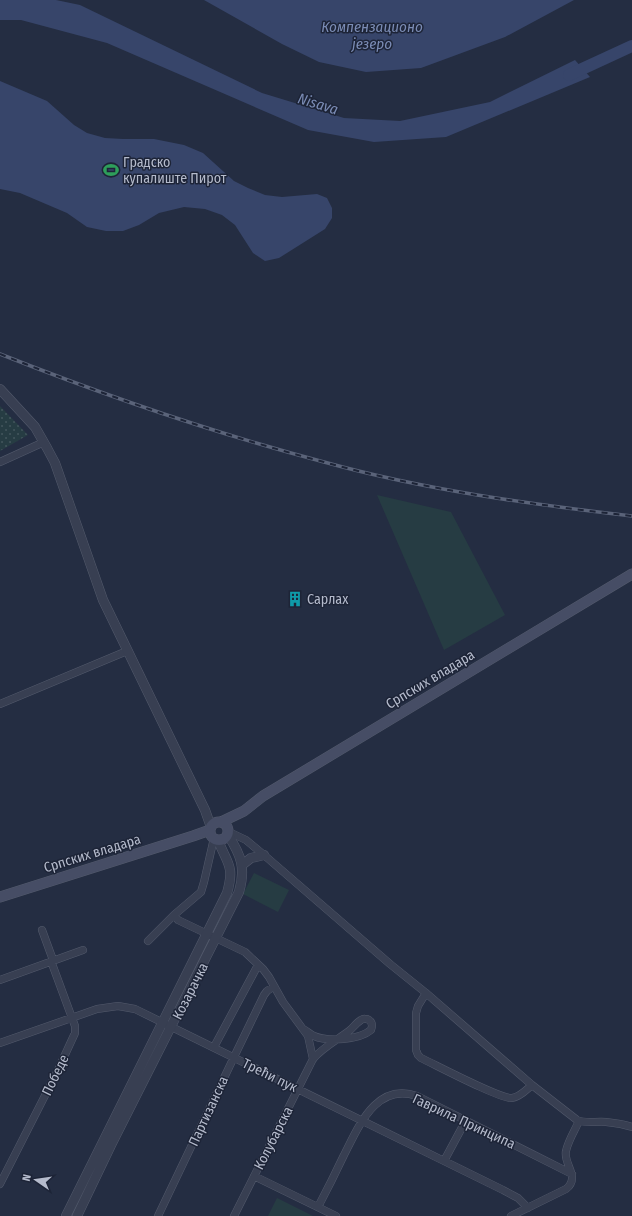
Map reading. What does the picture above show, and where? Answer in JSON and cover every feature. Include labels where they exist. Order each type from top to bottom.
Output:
[{"type":"main road","name":"Српских владара","points":[[0,897],[193,836],[219,831],[234,825],[244,811],[263,796],[632,574]]},
{"type":"street","points":[[0,389],[35,427],[55,463],[103,600],[205,810],[219,831],[246,840],[264,854],[532,1085],[580,1121],[623,1124],[632,1127]]},
{"type":"street","points":[[0,462],[44,442]]},
{"type":"street","points":[[0,704],[127,651]]},
{"type":"street","points":[[148,941],[174,915],[201,892],[219,831]]},
{"type":"street","name":"Козарачка","points":[[77,1216],[112,1143],[239,892],[243,876],[242,865],[236,848],[219,831]]},
{"type":"street","name":"Козарачка","points":[[66,1216],[226,893],[231,877],[219,831]]},
{"type":"street","points":[[242,865],[251,858],[264,854]]},
{"type":"street","points":[[174,915],[178,920],[205,934]]},
{"type":"street","name":"Победе","points":[[0,1184],[58,1070],[75,1033],[75,1026],[42,930]]},
{"type":"street","name":"Колубарска","points":[[205,934],[245,952],[269,977],[273,987],[308,1036],[313,1060]]},
{"type":"street","points":[[0,980],[83,950]]},
{"type":"street","points":[[214,1047],[258,965]]},
{"type":"street","name":"Партизанска","points":[[158,1216],[264,995],[273,987]]},
{"type":"street","points":[[426,993],[418,1006],[416,1013],[415,1044],[418,1055],[476,1084],[510,1098],[520,1095],[532,1085]]},
{"type":"street","name":"Трећи пук","points":[[0,1042],[97,1010],[118,1006],[135,1009],[512,1194],[528,1208]]},
{"type":"street","name":"Колубарска","points":[[234,1216],[313,1060],[317,1054],[337,1040],[314,1036],[303,1029]]},
{"type":"street","name":"Гаврила Принципа","points":[[318,1208],[362,1120],[379,1102],[389,1096],[400,1094],[417,1096],[572,1174]]},
{"type":"street","points":[[444,1161],[466,1120]]},
{"type":"street","points":[[511,1216],[566,1189],[570,1185],[572,1174],[566,1158],[566,1152],[580,1121]]},
{"type":"street","points":[[104,1138],[112,1143]]},
{"type":"street","points":[[254,1176],[336,1216]]},
{"type":"shaded area","points":[[0,406],[28,435],[0,451]]},
{"type":"shaded area","points":[[377,495],[451,512],[505,615],[444,650]]},
{"type":"shaded area","points":[[254,873],[289,890],[278,912],[243,894]]},
{"type":"shaded area","points":[[277,1198],[313,1216],[268,1216]]},
{"type":"water","points":[[0,0],[56,0],[80,5],[262,93],[344,118],[400,121],[490,102],[575,60],[590,77],[446,137],[374,142],[308,130],[107,43],[21,20],[0,20]]},
{"type":"water","name":"Компензационо језеро","points":[[204,0],[574,0],[505,37],[421,68],[366,72],[319,62],[282,44]]},
{"type":"water","name":"Градско купалиште Пирот","points":[[0,81],[47,101],[74,125],[87,133],[105,138],[154,139],[184,145],[203,153],[234,181],[265,195],[282,197],[317,194],[327,198],[332,208],[332,218],[325,229],[279,258],[265,261],[253,253],[235,225],[222,215],[205,209],[184,207],[159,213],[139,225],[123,231],[106,231],[87,227],[67,213],[20,193],[0,189]]},
{"type":"waterway","name":"Nisava","points":[[569,75],[632,46]]},
{"type":"railway","points":[[0,354],[80,385],[160,413],[283,451],[362,472],[400,481],[477,495],[632,516]]},
{"type":"place","name":"Градско купалиште Пирот","points":[[111,170]]},
{"type":"place","name":"Сарлах","points":[[295,599]]}]
